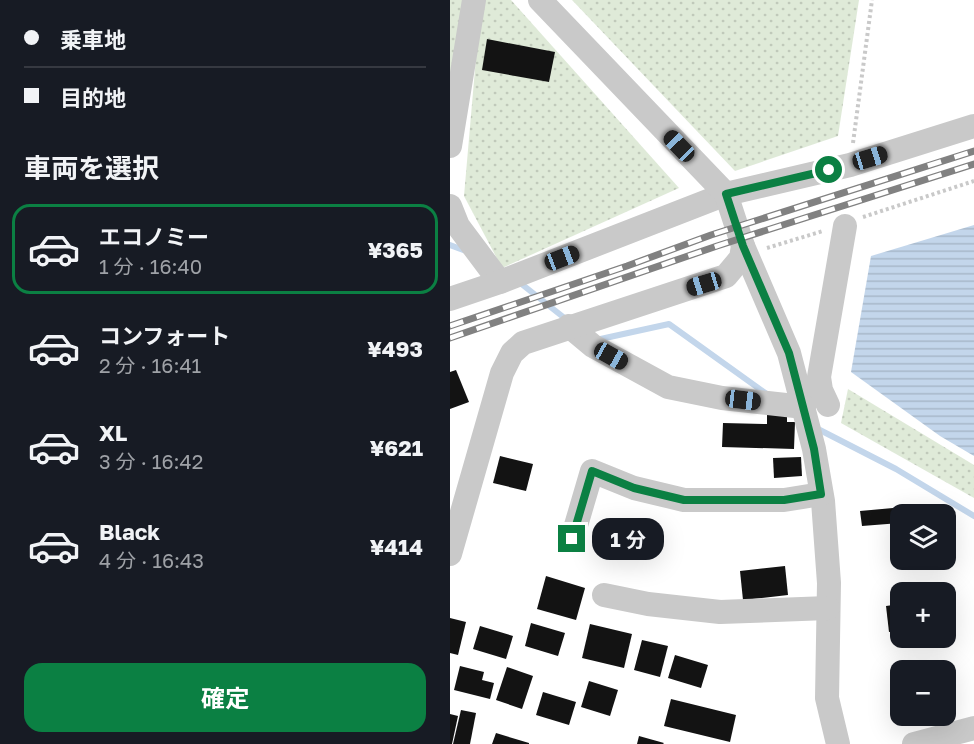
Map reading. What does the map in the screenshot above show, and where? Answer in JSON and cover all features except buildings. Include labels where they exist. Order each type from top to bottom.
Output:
[{"type":"street","points":[[450,146],[474,0]]},
{"type":"street","points":[[540,0],[726,194],[743,246],[789,353],[814,449],[827,560],[827,698],[838,744]]},
{"type":"street","points":[[450,299],[500,282],[726,194],[850,165],[974,126]]},
{"type":"street","points":[[450,206],[458,226],[500,282]]},
{"type":"street","points":[[828,405],[821,390],[819,377],[845,226]]},
{"type":"street","points":[[450,554],[502,373],[512,353],[523,343],[726,276],[741,258],[743,246]]},
{"type":"street","points":[[569,327],[593,346],[668,387],[722,398],[804,407]]},
{"type":"street","points":[[572,539],[592,471],[634,488],[684,500],[784,500],[821,494]]},
{"type":"street","points":[[604,595],[720,612],[828,608]]},
{"type":"street","points":[[914,744],[974,728]]},
{"type":"path","points":[[850,165],[872,0]]},
{"type":"green space","points":[[450,0],[466,0],[450,92]]},
{"type":"green space","points":[[481,0],[511,0],[679,188],[502,268],[464,196]]},
{"type":"green space","points":[[572,0],[859,0],[838,136],[735,171]]},
{"type":"green space","points":[[848,389],[974,465],[974,498],[841,423]]},
{"type":"water","points":[[974,225],[974,456],[940,436],[851,372],[871,256]]},
{"type":"waterway","points":[[450,245],[466,251]]},
{"type":"waterway","points":[[519,282],[567,320]]},
{"type":"waterway","points":[[596,340],[669,324],[768,395]]},
{"type":"waterway","points":[[816,428],[896,469],[974,516]]},
{"type":"railway","points":[[450,326],[711,235],[974,151]]},
{"type":"railway","points":[[450,338],[717,246],[974,164]]},
{"type":"route","points":[[572,539],[592,471],[634,488],[684,500],[784,500],[821,494],[814,449],[789,353],[743,246],[726,194],[829,170]]}]
